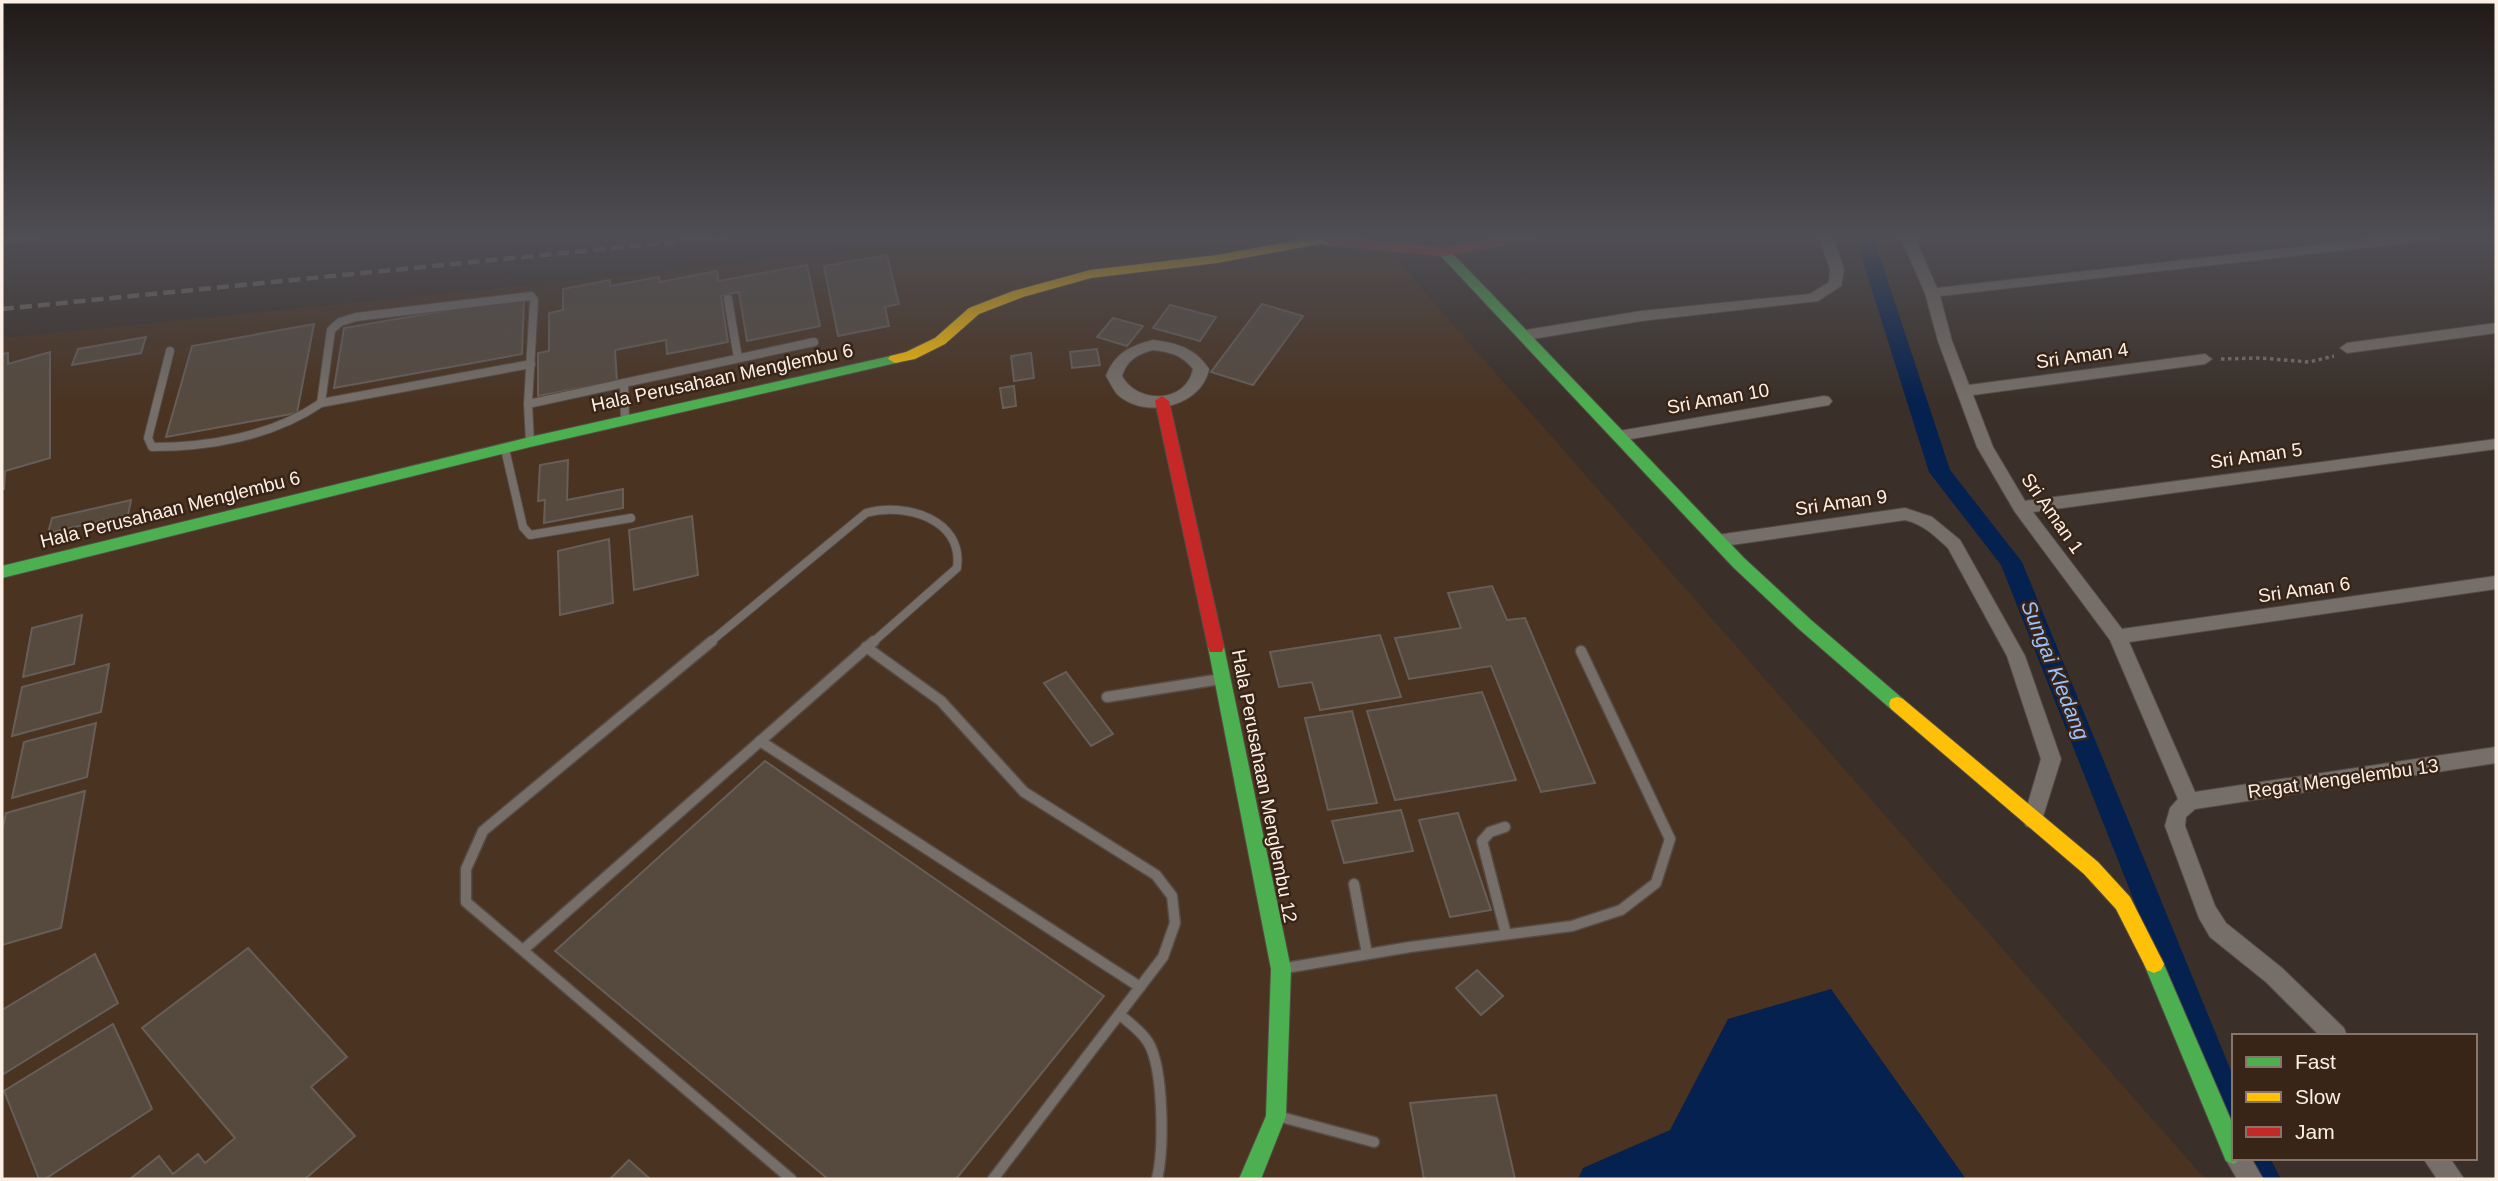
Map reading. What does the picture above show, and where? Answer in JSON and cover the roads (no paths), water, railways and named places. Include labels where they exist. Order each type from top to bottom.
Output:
[{"type":"street","name":"Hala Perusahaan Menglembu 6","points":[[2,572],[530,442],[910,356],[940,341],[974,311],[1031,291]]},
{"type":"street","points":[[1483,291],[1717,541],[1807,628],[2091,868],[2123,903],[2145,943],[2232,1148]]},
{"type":"street","points":[[1526,335],[1641,316],[1812,298],[1827,291]]},
{"type":"street","points":[[1932,293],[1949,291]]},
{"type":"street","name":"Sri Aman 1","points":[[1932,293],[1945,341],[1985,447],[2021,508],[2118,637],[2189,801]]},
{"type":"street","points":[[2347,348],[2496,328]]},
{"type":"street","points":[[1153,345],[1175,347],[1192,355],[1201,369],[1198,383],[1183,395],[1162,401],[1139,399],[1122,390],[1114,376],[1118,362],[1133,351],[1153,345]]},
{"type":"street","name":"Sri Aman 4","points":[[1965,391],[2205,359]]},
{"type":"street","name":"Hala Perusahaan Menglembu 12","points":[[1162,401],[1223,679],[1281,969],[1276,1116],[1250,1179]]},
{"type":"street","name":"Sri Aman 10","points":[[1619,436],[1824,401]]},
{"type":"street","name":"Sri Aman 5","points":[[2021,508],[2496,444]]},
{"type":"street","name":"Sri Aman 9","points":[[1717,541],[1905,514],[1925,517],[1942,532],[1954,544],[2016,656],[2051,760],[2032,820]]},
{"type":"street","name":"Sri Aman 6","points":[[2118,637],[2496,582]]},
{"type":"street","name":"Regat Mengelembu 13","points":[[2189,801],[2496,755]]},
{"type":"street","points":[[2189,801],[2177,814],[2175,826],[2206,911],[2218,930],[2274,975],[2334,1034]]},
{"type":"street","points":[[2238,1160],[2252,1179]]},
{"type":"street","points":[[2437,1160],[2452,1179]]},
{"type":"lane","points":[[321,403],[331,330],[340,322],[356,317],[531,296],[534,300],[528,404],[530,442]]},
{"type":"lane","points":[[728,299],[737,358]]},
{"type":"lane","points":[[528,404],[814,342]]},
{"type":"lane","points":[[170,351],[148,438],[152,447],[174,448],[262,430],[295,421],[321,403],[531,364]]},
{"type":"lane","points":[[624,383],[625,420]]},
{"type":"lane","points":[[505,449],[523,527],[530,535],[631,518]]},
{"type":"lane","points":[[523,950],[957,568],[959,554],[952,534],[905,507],[885,506],[866,513],[482,831],[467,869],[466,902],[792,1179]]},
{"type":"lane","points":[[866,647],[941,701],[1024,792],[1156,875],[1172,896],[1175,923],[1163,957],[993,1179]]},
{"type":"lane","points":[[1281,969],[1367,954],[1572,926],[1621,910],[1656,883],[1670,839],[1581,651]]},
{"type":"lane","points":[[1107,697],[1223,679]]},
{"type":"lane","points":[[760,741],[1140,987]]},
{"type":"lane","points":[[1505,827],[1490,832],[1482,841],[1506,934]]},
{"type":"lane","points":[[1354,884],[1367,954]]},
{"type":"lane","points":[[1120,1015],[1140,1030],[1151,1047],[1163,1128],[1157,1179]]},
{"type":"lane","points":[[1276,1116],[1374,1142]]},
{"type":"water","points":[[1831,989],[1966,1179],[1578,1179],[1583,1168],[1670,1130],[1728,1019]]},
{"type":"waterway","name":"Sungai Kledang","points":[[1882,291],[1940,472],[2011,562],[2232,1110]]},
{"type":"waterway","name":"Sungai Kledang","points":[[2252,1160],[2266,1179]]},
{"type":"railway","points":[[2,309],[181,291]]}]
